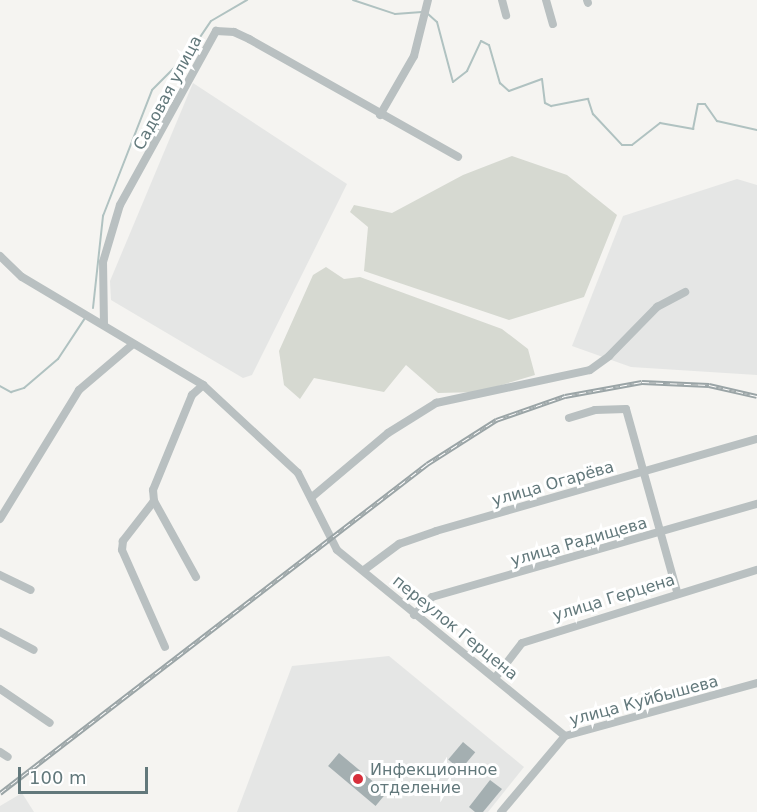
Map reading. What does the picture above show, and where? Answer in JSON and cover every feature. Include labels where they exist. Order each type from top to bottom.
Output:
[{"type":"street","points":[[502,0],[506,15]]},
{"type":"street","points":[[546,0],[552,24]]},
{"type":"street","points":[[380,114],[414,56],[427,4]]},
{"type":"street","name":"Садовая улица","points":[[104,325],[103,262],[120,205],[216,31],[234,32],[458,157]]},
{"type":"street","points":[[0,256],[22,277],[203,385],[257,432],[298,473],[312,497],[388,433],[436,403],[590,370],[609,356],[657,307],[685,292]]},
{"type":"street","points":[[0,519],[79,390],[133,344]]},
{"type":"street","points":[[165,647],[122,550],[123,540],[154,501],[165,458],[192,395],[203,385]]},
{"type":"street","points":[[569,418],[594,410],[626,409],[677,592]]},
{"type":"street","name":"улица Огарёва","points":[[364,570],[399,544],[436,531],[757,439]]},
{"type":"street","name":"переулок Герцена","points":[[312,497],[329,541],[414,615],[565,736]]},
{"type":"street","points":[[154,501],[196,577]]},
{"type":"street","name":"улица Радищева","points":[[414,615],[432,597],[757,504]]},
{"type":"street","name":"улица Герцена","points":[[495,678],[522,642],[677,592],[757,570]]},
{"type":"street","points":[[0,575],[31,590]]},
{"type":"street","points":[[0,632],[34,650]]},
{"type":"street","name":"улица Куйбышева","points":[[501,812],[565,736],[757,683]]},
{"type":"street","points":[[0,689],[50,723]]},
{"type":"street","points":[[0,752],[8,757]]},
{"type":"shaded area","points":[[193,83],[347,184],[252,375],[243,378],[111,300],[110,281]]},
{"type":"shaded area","points":[[512,156],[567,175],[617,215],[584,297],[509,320],[364,271],[368,227],[350,212],[354,205],[392,213],[463,175]]},
{"type":"shaded area","points":[[737,179],[757,185],[757,375],[631,367],[572,346],[623,216]]},
{"type":"shaded area","points":[[326,267],[344,279],[360,277],[502,329],[528,349],[535,375],[478,392],[438,393],[406,365],[384,392],[314,378],[300,399],[284,385],[279,351],[313,275]]},
{"type":"shaded area","points":[[389,656],[524,767],[488,812],[237,812],[292,666]]},
{"type":"shaded area","points":[[22,793],[34,812],[0,812],[0,806]]},
{"type":"building","points":[[463,742],[475,752],[460,770],[448,760]]},
{"type":"building","name":"Инфекционное отделение","points":[[339,753],[386,793],[376,806],[328,766]]},
{"type":"building","points":[[490,780],[502,789],[483,812],[475,812],[469,807]]},
{"type":"waterway","points":[[93,308],[103,216],[152,90],[190,52],[211,21],[247,0]]},
{"type":"waterway","points":[[353,0],[395,14],[422,12]]},
{"type":"waterway","points":[[428,14],[437,22],[453,82],[467,71],[481,41],[489,45],[500,83],[509,91],[542,79],[545,103],[551,106],[588,99],[593,114],[622,145],[632,145],[660,123],[693,129],[698,104],[705,104],[717,121],[757,130]]},
{"type":"waterway","points":[[0,386],[11,392],[24,388],[58,359],[85,318]]},
{"type":"railway","points":[[0,793],[427,464],[496,420],[565,396],[642,382],[709,385],[757,396]]},
{"type":"place","name":"Инфекционное отделение","points":[[358,779]]}]
